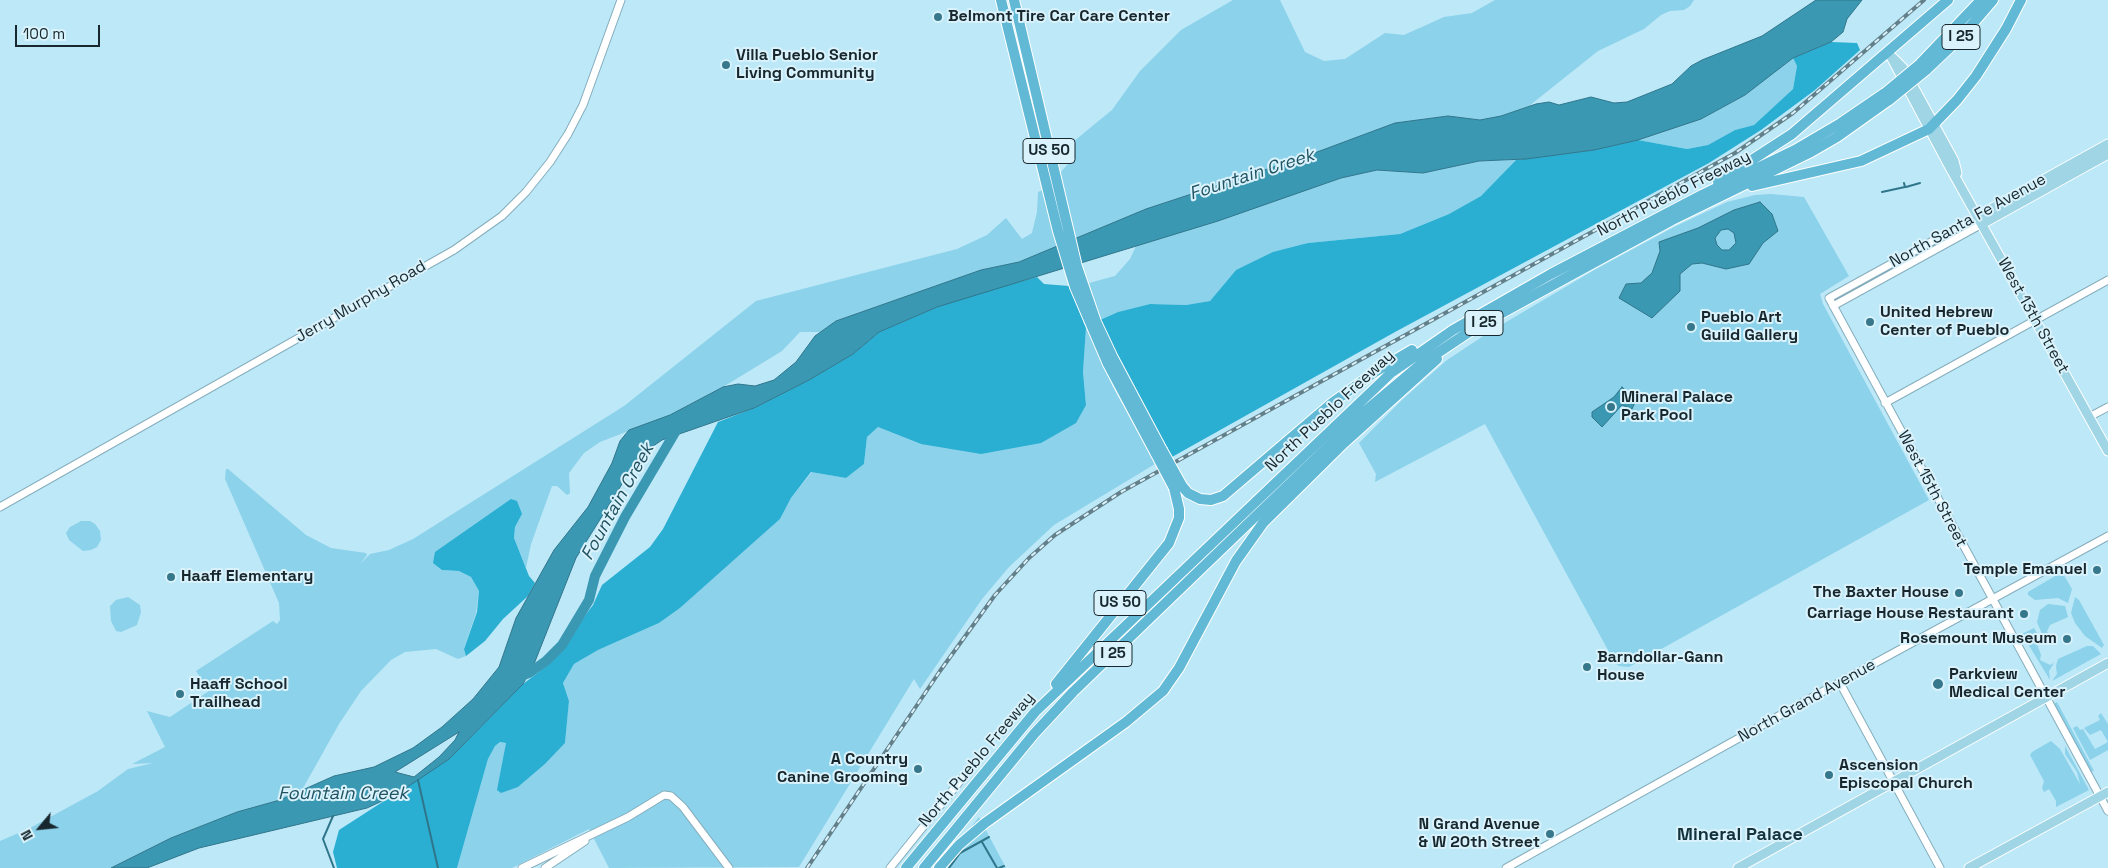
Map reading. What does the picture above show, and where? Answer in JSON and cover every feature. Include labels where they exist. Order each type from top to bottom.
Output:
[{"type":"highway","name":"US 50","points":[[1001,0],[1062,229],[1093,324],[1178,487],[1179,518],[1169,543],[1035,712]]},
{"type":"highway","name":"US 50","points":[[1014,0],[1062,229]]},
{"type":"highway","points":[[1702,195],[1735,169],[1792,134],[1889,53],[1948,0]]},
{"type":"highway","name":"North Pueblo Freeway","points":[[1923,67],[1981,0]]},
{"type":"highway","name":"North Pueblo Freeway","points":[[924,868],[1034,734],[1073,692],[1393,386],[1449,344],[1639,238],[1837,137],[1963,35],[1993,0]]},
{"type":"highway","points":[[1734,190],[1862,161],[1931,127],[1976,76],[2006,29],[2021,0]]},
{"type":"highway","name":"North Pueblo Freeway","points":[[906,868],[1035,712],[1373,389],[1412,356],[1453,330],[1551,274],[1702,195],[1803,146],[1887,97]]},
{"type":"highway","points":[[1178,487],[1200,499],[1211,500],[1223,496],[1356,385],[1389,363],[1453,330]]},
{"type":"highway","points":[[939,868],[985,822],[1126,722],[1163,691],[1179,668],[1248,540],[1289,496],[1412,379],[1432,364],[1449,344]]},
{"type":"main road","name":"West 13th Street","points":[[1889,53],[2108,451]]},
{"type":"main road","name":"North Santa Fe Avenue","points":[[1980,220],[2108,144]]},
{"type":"main road","name":"North Santa Fe Avenue","points":[[1980,220],[2108,154]]},
{"type":"main road","points":[[1738,868],[2108,663]]},
{"type":"main road","points":[[1969,868],[2104,794]]},
{"type":"street","name":"Jerry Murphy Road","points":[[0,506],[454,250],[502,216],[532,184],[568,134],[583,105],[621,0]]},
{"type":"street","name":"North Santa Fe Avenue","points":[[1829,298],[1980,220]]},
{"type":"street","name":"North Santa Fe Avenue","points":[[1833,306],[1980,220]]},
{"type":"street","points":[[1885,403],[2108,280]]},
{"type":"street","name":"West 15th Street","points":[[1829,298],[1992,600],[2046,697],[2104,794],[2108,811]]},
{"type":"street","points":[[2090,417],[2108,407]]},
{"type":"street","name":"North Grand Avenue","points":[[1506,868],[2108,536]]},
{"type":"street","points":[[1840,683],[1940,868]]},
{"type":"street","points":[[890,868],[964,776]]},
{"type":"street","points":[[522,868],[602,830],[664,795],[671,796],[683,807],[729,868]]},
{"type":"street","points":[[545,868],[602,830]]},
{"type":"shaded area","points":[[1233,0],[1280,0],[1305,52],[1324,61],[1345,59],[1385,33],[1404,35],[1444,17],[1472,13],[1495,0],[1694,0],[1684,10],[1670,11],[1661,15],[1644,29],[1598,51],[1529,106],[1501,116],[1480,120],[1448,116],[1395,123],[1301,158],[1146,209],[1019,262],[981,270],[836,321],[821,332],[800,332],[782,351],[723,387],[670,415],[600,442],[584,453],[569,473],[570,493],[567,495],[557,486],[552,486],[531,544],[526,568],[514,538],[515,527],[522,514],[442,570],[459,571],[471,577],[479,591],[476,613],[464,648],[466,656],[458,659],[436,649],[405,652],[391,660],[361,691],[339,724],[302,790],[280,800],[237,812],[171,838],[111,868],[0,868],[0,841],[30,828],[98,791],[128,769],[153,763],[132,764],[165,747],[147,711],[170,717],[209,691],[196,671],[273,621],[277,624],[280,620],[279,603],[225,479],[226,469],[306,535],[331,548],[366,553],[367,555],[360,564],[370,554],[389,550],[413,539],[624,406],[756,301],[957,249],[987,235],[1006,218],[1022,239],[1032,233],[1037,212],[1038,192],[1043,190],[1058,231],[1070,226],[1059,174],[1068,164],[1068,146],[1112,110],[1140,71],[1181,30]]},
{"type":"shaded area","points":[[1831,42],[1857,43],[1860,50],[1815,90],[1761,130],[1709,163],[1395,332],[1172,457],[1126,375],[1100,320],[1118,312],[1150,304],[1186,305],[1210,301],[1236,270],[1273,252],[1308,243],[1400,234],[1449,214],[1481,196],[1516,160],[1594,150],[1638,140],[1687,149],[1708,145],[1735,130],[1754,125],[1793,89],[1797,66],[1793,58]]},
{"type":"shaded area","points":[[1793,58],[1797,66],[1793,89],[1754,125],[1735,130],[1708,145],[1687,149],[1638,140],[1701,119],[1745,95]]},
{"type":"shaded area","points":[[1516,160],[1481,196],[1449,214],[1400,234],[1308,243],[1236,270],[1210,301],[1186,305],[1150,304],[1118,312],[1100,320],[1089,283],[1115,276],[1130,259],[1137,244],[1341,178],[1377,170],[1423,173],[1479,161]]},
{"type":"shaded area","points":[[1771,194],[1804,197],[1849,276],[1820,294],[1823,304],[1929,500],[1629,667],[1619,666],[1615,663],[1485,424],[1375,482],[1376,474],[1359,443],[1403,399],[1447,360],[1491,331],[1596,269],[1676,226],[1727,202],[1755,195]]},
{"type":"shaded area","points":[[1037,277],[1044,284],[1069,286],[1086,328],[1083,372],[1086,405],[1076,423],[1041,443],[981,454],[921,444],[878,427],[867,437],[864,464],[846,478],[811,472],[791,498],[780,519],[680,608],[659,623],[598,650],[574,664],[563,683],[569,701],[565,743],[545,764],[518,787],[501,793],[497,790],[506,743],[500,742],[495,746],[488,759],[457,868],[337,868],[333,852],[339,830],[449,759],[523,684],[548,665],[593,605],[602,585],[650,547],[663,529],[718,422],[754,408],[809,380],[853,354],[879,332],[937,307],[981,292]]},
{"type":"shaded area","points":[[1086,328],[1113,387],[1155,464],[1054,525],[1009,567],[982,599],[920,689],[914,679],[799,867],[609,868],[589,829],[512,868],[457,868],[488,759],[495,746],[500,742],[506,743],[504,758],[518,787],[545,764],[565,743],[569,701],[563,683],[574,664],[598,650],[659,623],[680,608],[780,519],[791,498],[812,472],[846,478],[864,464],[867,437],[878,427],[921,444],[1086,404],[1083,372]]},
{"type":"shaded area","points":[[511,499],[517,501],[522,514],[515,527],[514,538],[529,576],[535,583],[528,596],[503,619],[485,641],[466,656],[464,649],[477,612],[479,591],[471,577],[459,571],[442,570],[433,563],[435,552]]},
{"type":"shaded area","points":[[81,521],[90,521],[100,531],[101,540],[97,547],[91,550],[83,551],[69,540],[66,533],[70,527]]},
{"type":"shaded area","points":[[2062,572],[2072,589],[2068,603],[2058,598],[2035,600],[2028,595],[2028,592]]},
{"type":"shaded area","points":[[128,597],[140,605],[141,612],[137,625],[121,632],[116,631],[111,621],[110,606],[116,600]]},
{"type":"shaded area","points":[[2075,597],[2079,600],[2104,645],[2102,648],[2085,636],[2075,623],[2071,613]]},
{"type":"shaded area","points":[[2048,604],[2065,606],[2068,617],[2050,625],[2047,631],[2049,637],[2044,639],[2037,622],[2040,610]]},
{"type":"shaded area","points":[[2034,628],[2041,640],[2037,644],[2041,655],[2040,660],[2050,665],[2054,663],[2049,671],[2050,680],[2022,634]]},
{"type":"shaded area","points":[[2087,646],[2093,646],[2101,654],[2052,681],[2057,674],[2056,666],[2058,659]]},
{"type":"shaded area","points":[[2057,702],[2094,771],[2090,772],[2054,704]]},
{"type":"shaded area","points":[[2101,713],[2108,724],[2108,742],[2101,730],[2090,735],[2084,728],[2100,720],[2098,716]]},
{"type":"shaded area","points":[[2077,726],[2080,730],[2083,729],[2095,749],[2108,742],[2108,750],[2090,760],[2073,728]]},
{"type":"shaded area","points":[[2051,741],[2060,749],[2080,784],[2077,772],[2065,754],[2065,746],[2089,790],[2056,807],[2056,801],[2049,789],[2044,792],[2042,788],[2044,781],[2030,755]]},
{"type":"shaded area","points":[[979,817],[1006,868],[938,868]]},
{"type":"water","name":"Fountain Creek","points":[[1816,0],[1862,0],[1847,19],[1843,32],[1831,42],[1793,58],[1745,95],[1701,119],[1638,140],[1594,150],[1526,159],[1479,161],[1423,173],[1377,170],[1341,178],[1218,221],[937,307],[879,332],[853,354],[809,380],[754,408],[662,440],[640,455],[576,558],[534,664],[523,684],[449,759],[397,794],[367,808],[199,848],[147,868],[111,868],[171,838],[237,812],[280,800],[334,776],[374,767],[413,748],[442,727],[473,699],[499,667],[516,618],[554,550],[588,507],[612,463],[620,441],[629,430],[670,415],[723,387],[738,384],[755,386],[774,380],[796,362],[815,336],[836,321],[981,270],[1019,262],[1146,209],[1301,158],[1395,123],[1448,116],[1480,120],[1501,116],[1536,104],[1549,102],[1559,105],[1591,97],[1614,103],[1627,102],[1672,84],[1691,66],[1702,60],[1762,36]],"holes":[[[459,732],[455,740],[439,757],[414,777],[395,772]]]},
{"type":"water","points":[[1760,202],[1772,214],[1778,231],[1763,243],[1749,264],[1726,269],[1702,263],[1692,264],[1680,274],[1680,291],[1652,318],[1619,298],[1626,284],[1641,283],[1652,273],[1660,251],[1659,242],[1698,228],[1734,210]],"holes":[[[1728,229],[1734,233],[1736,243],[1729,250],[1722,250],[1717,245],[1715,238],[1721,230]]]},
{"type":"water","points":[[1622,387],[1636,400],[1632,409],[1622,405],[1602,427],[1592,417],[1592,412],[1614,397]]},
{"type":"waterway","points":[[1882,192],[1905,187],[1904,183]]},
{"type":"waterway","points":[[1906,187],[1920,183]]},
{"type":"waterway","name":"Fountain Creek","points":[[517,678],[529,673],[546,661],[562,645],[589,600],[595,576],[625,517],[680,424]]},
{"type":"waterway","points":[[418,780],[438,868]]},
{"type":"waterway","points":[[333,816],[323,839],[334,868]]},
{"type":"waterway","points":[[949,868],[960,853],[989,837]]},
{"type":"waterway","points":[[982,842],[997,868]]},
{"type":"waterway","points":[[999,868],[1004,866]]},
{"type":"railway","points":[[807,868],[940,671],[995,595],[1029,558],[1055,535],[1121,492],[1735,153],[1793,113],[1924,0]]},
{"type":"place","name":"Belmont Tire Car Care Center","points":[[938,17]]},
{"type":"place","name":"Villa Pueblo Senior Living Community","points":[[726,65]]},
{"type":"place","name":"United Hebrew Center of Pueblo","points":[[1870,322]]},
{"type":"place","name":"Pueblo Art Guild Gallery","points":[[1691,327]]},
{"type":"place","name":"Mineral Palace Park Pool","points":[[1611,407]]},
{"type":"place","name":"Temple Emanuel","points":[[2097,570]]},
{"type":"place","name":"Haaff Elementary","points":[[171,577]]},
{"type":"place","name":"The Baxter House","points":[[1959,593]]},
{"type":"place","name":"Carriage House Restaurant","points":[[2024,614]]},
{"type":"place","name":"Rosemount Museum","points":[[2067,639]]},
{"type":"place","name":"Barndollar-Gann House","points":[[1587,667]]},
{"type":"place","name":"Parkview Medical Center","points":[[1938,684]]},
{"type":"place","name":"Haaff School Trailhead","points":[[180,694]]},
{"type":"place","name":"A Country Canine Grooming","points":[[918,769]]},
{"type":"place","name":"Ascension Episcopal Church","points":[[1829,775]]},
{"type":"place","name":"N Grand Avenue & W 20th Street","points":[[1550,834]]},
{"type":"district","name":"Mineral Palace","points":[[1740,835]]}]
